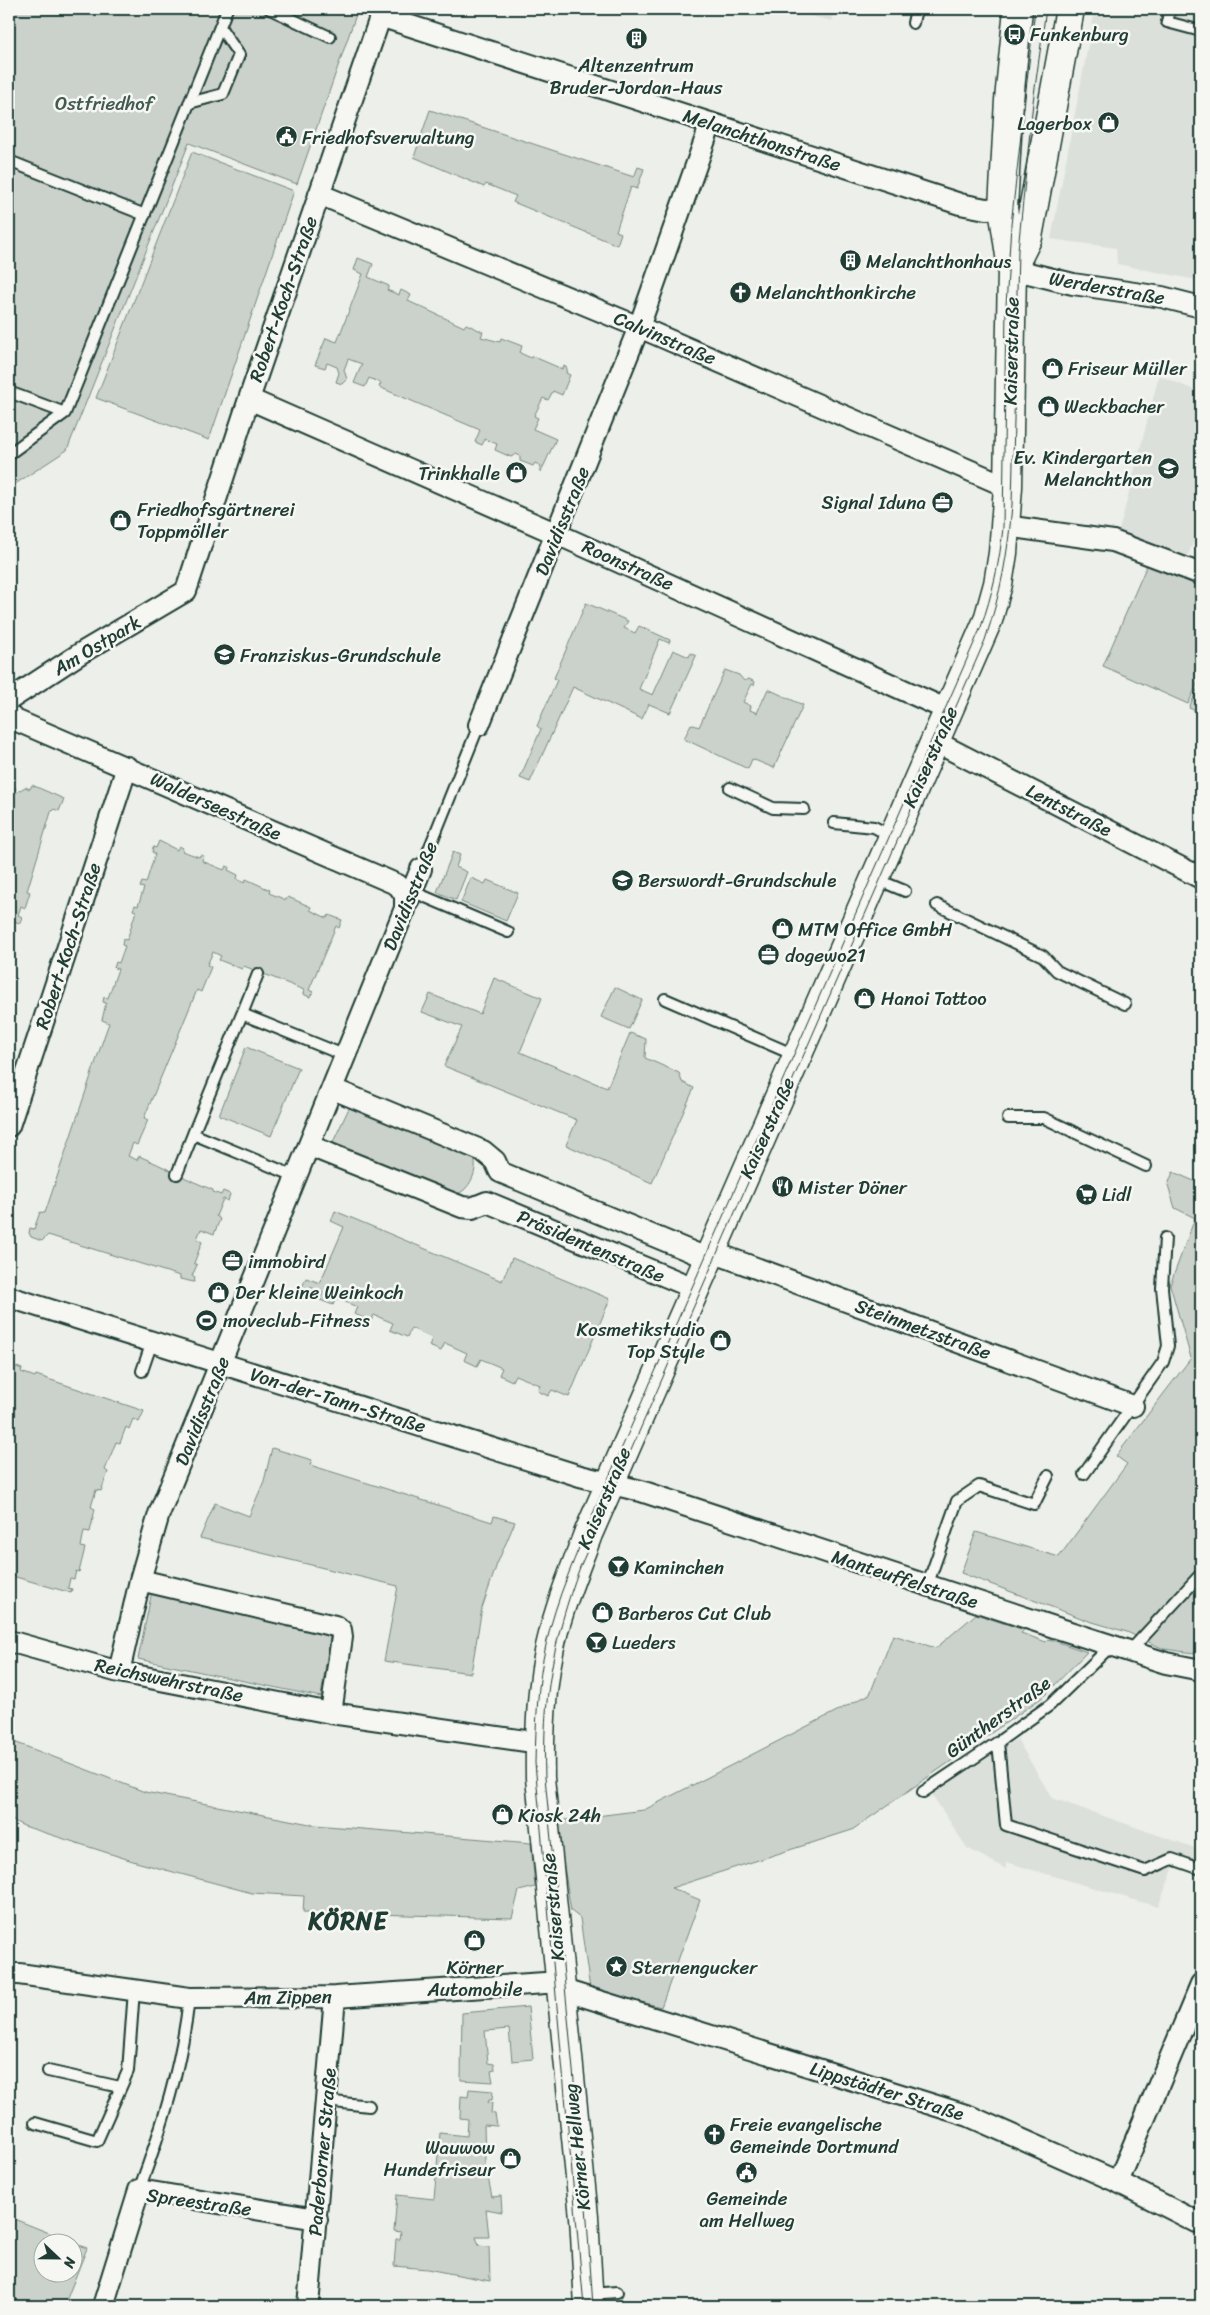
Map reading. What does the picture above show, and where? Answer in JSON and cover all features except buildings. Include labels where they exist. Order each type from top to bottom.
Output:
[{"type":"main road","name":"Kaiserstraße","points":[[560,1985],[540,1778],[540,1742],[541,1709],[546,1670],[560,1607],[588,1534],[950,711],[988,620],[998,584],[1006,526],[1008,487],[1012,269],[1003,208],[1009,100],[1018,9]]},
{"type":"main road","name":"Kaiserstraße","points":[[1012,269],[1028,237],[1070,9]]},
{"type":"main road","name":"Körner Hellweg","points":[[560,1985],[584,2217],[589,2300]]},
{"type":"street","name":"Melanchthonstraße","points":[[382,12],[711,123],[960,204],[986,209],[1003,208]]},
{"type":"street","name":"Robert-Koch-Straße","points":[[186,591],[249,399],[382,12]]},
{"type":"street","name":"Davidisstraße","points":[[479,725],[639,327],[711,123]]},
{"type":"street","name":"Calvinstraße","points":[[319,194],[639,327],[1008,487]]},
{"type":"street","name":"Werderstraße","points":[[1012,269],[1073,284],[1162,297],[1201,306]]},
{"type":"street","name":"Roonstraße","points":[[249,399],[557,534],[950,711]]},
{"type":"street","points":[[1006,526],[1113,541],[1201,574]]},
{"type":"street","name":"Am Ostpark","points":[[9,700],[81,653],[186,591]]},
{"type":"street","name":"Walderseestraße","points":[[9,715],[15,720],[405,888]]},
{"type":"street","name":"Lentstraße","points":[[936,742],[1201,878]]},
{"type":"street","name":"Robert-Koch-Straße","points":[[9,1126],[127,767]]},
{"type":"street","name":"Davidisstraße","points":[[118,1672],[140,1580],[159,1514],[405,910],[405,888],[420,869]]},
{"type":"street","name":"Präsidentenstraße","points":[[333,1089],[483,1151],[495,1161],[500,1172],[711,1256]]},
{"type":"street","points":[[310,1146],[462,1207],[472,1208],[487,1202],[500,1172]]},
{"type":"street","name":"Präsidentenstraße","points":[[487,1202],[696,1290]]},
{"type":"street","name":"Steinmetzstraße","points":[[711,1256],[1133,1406]]},
{"type":"street","name":"Von-der-Tann-Straße","points":[[9,1297],[611,1484]]},
{"type":"street","name":"Manteuffelstraße","points":[[611,1484],[641,1491],[1166,1663],[1201,1670]]},
{"type":"street","points":[[140,1580],[336,1626],[341,1630],[342,1637],[331,1713]]},
{"type":"street","name":"Reichswehrstraße","points":[[9,1642],[118,1672],[331,1713],[540,1742]]},
{"type":"street","name":"Am Zippen","points":[[12,1971],[189,1998],[334,1997],[560,1985]]},
{"type":"street","points":[[1118,2182],[1201,1984]]},
{"type":"street","name":"Lippstädter Straße","points":[[560,1985],[766,2054],[969,2116],[1118,2182],[1201,2224]]},
{"type":"street","name":"Paderborner Straße","points":[[308,2306],[334,1997]]},
{"type":"street","name":"Spreestraße","points":[[103,2306],[139,2190],[316,2219]]},
{"type":"lane","points":[[9,454],[65,413],[227,9]]},
{"type":"lane","points":[[270,9],[330,37]]},
{"type":"lane","points":[[912,23],[916,9]]},
{"type":"lane","points":[[1170,9],[1166,22],[1201,31]]},
{"type":"lane","points":[[189,103],[223,94],[239,56],[220,27]]},
{"type":"lane","points":[[9,161],[145,215]]},
{"type":"lane","points":[[9,392],[65,413]]},
{"type":"lane","name":"Davidisstraße","points":[[420,869],[479,725]]},
{"type":"lane","points":[[730,788],[773,808],[804,809]]},
{"type":"lane","points":[[834,823],[874,827],[894,838]]},
{"type":"lane","points":[[876,879],[905,891]]},
{"type":"lane","points":[[405,888],[508,932]]},
{"type":"lane","points":[[937,905],[1042,956],[1057,971],[1125,1004]]},
{"type":"lane","points":[[177,1174],[258,974]]},
{"type":"lane","points":[[665,999],[798,1056]]},
{"type":"lane","points":[[242,1014],[346,1056]]},
{"type":"lane","points":[[1008,1118],[1044,1118],[1146,1166]]},
{"type":"lane","points":[[193,1134],[297,1177]]},
{"type":"lane","points":[[1084,1474],[1163,1362],[1168,1346],[1162,1288],[1165,1238]]},
{"type":"lane","points":[[142,1371],[152,1342]]},
{"type":"lane","points":[[927,1586],[957,1501],[979,1486],[1034,1504],[1048,1476]]},
{"type":"lane","name":"Güntherstraße","points":[[923,1792],[1050,1705],[1121,1648],[1201,1574]]},
{"type":"lane","points":[[998,1742],[1006,1825],[1145,1871],[1172,1859],[1201,1870]]},
{"type":"lane","points":[[34,2124],[97,2140],[128,2070],[134,1990]]},
{"type":"lane","points":[[139,2190],[158,2139],[186,2028],[189,1998]]},
{"type":"lane","points":[[48,2071],[120,2087]]},
{"type":"lane","points":[[326,2101],[368,2106]]},
{"type":"lane","points":[[589,2300],[617,2292]]},
{"type":"shaded area","points":[[782,9],[835,9],[832,21]]},
{"type":"shaded area","points":[[1095,9],[1201,9],[1201,281],[1117,264],[1116,248],[1051,239]]},
{"type":"shaded area","name":"Ev. Kindergarten Melanchthon","points":[[1159,375],[1201,393],[1201,524],[1186,560],[1119,531]]},
{"type":"shaded area","points":[[1017,1739],[1052,1798],[1201,1850],[1201,1877],[1174,1867],[1158,1907],[1006,1862],[1006,1869],[967,1848],[931,1793]]},
{"type":"green space","name":"Ostfriedhof","points":[[9,9],[358,9],[297,184],[189,143],[67,450],[9,488]]},
{"type":"green space","points":[[430,110],[634,177],[638,167],[644,169],[637,189],[631,187],[616,231],[621,233],[617,245],[513,202],[516,196],[486,184],[484,187],[414,157]]},
{"type":"green space","points":[[192,152],[294,191],[209,440],[96,398]]},
{"type":"green space","points":[[358,258],[373,264],[368,277],[389,286],[387,290],[399,295],[401,290],[411,295],[408,301],[464,327],[466,324],[483,332],[481,337],[500,342],[501,338],[522,346],[520,353],[531,358],[532,356],[562,369],[564,366],[567,368],[566,373],[570,375],[562,395],[553,391],[548,400],[543,398],[534,416],[538,418],[533,429],[556,439],[541,472],[539,471],[541,466],[535,463],[533,466],[520,461],[520,456],[516,454],[511,457],[495,450],[497,444],[485,439],[482,445],[475,442],[480,430],[379,387],[381,383],[369,378],[365,387],[354,383],[362,364],[348,359],[344,370],[347,379],[342,384],[336,382],[339,373],[337,367],[327,363],[325,368],[315,365],[326,338],[337,342],[363,274],[354,270]]},
{"type":"green space","points":[[1147,565],[1201,587],[1201,675],[1188,704],[1103,666]]},
{"type":"green space","points":[[586,603],[628,621],[624,628],[635,633],[639,626],[670,640],[669,643],[660,639],[639,689],[653,695],[673,650],[689,657],[691,653],[696,656],[670,713],[649,704],[642,719],[573,687],[530,782],[520,778],[541,729],[537,726],[557,680],[554,678]]},
{"type":"green space","points":[[725,670],[739,675],[744,681],[749,679],[755,682],[754,685],[752,684],[743,702],[751,706],[750,710],[757,713],[768,689],[803,705],[774,768],[752,759],[748,769],[684,739],[691,724],[699,727]]},
{"type":"green space","points":[[1201,680],[1201,713],[1189,708]]},
{"type":"green space","points":[[32,785],[64,799],[59,811],[54,809],[51,812],[27,891],[30,892],[25,908],[21,906],[18,915],[22,917],[20,923],[13,921],[13,918],[9,917],[9,789],[14,786],[16,789],[13,791],[14,794],[25,787],[30,789]]},
{"type":"green space","points":[[159,841],[177,850],[179,846],[183,848],[182,851],[199,857],[200,855],[204,856],[202,861],[224,870],[226,866],[229,867],[228,870],[238,875],[237,879],[244,883],[246,879],[270,890],[269,893],[286,900],[288,897],[311,907],[310,910],[327,918],[329,915],[342,920],[339,928],[336,926],[309,990],[313,992],[310,997],[303,994],[304,990],[244,966],[242,969],[219,960],[221,956],[213,952],[207,965],[211,967],[201,992],[197,990],[144,1118],[148,1120],[137,1145],[133,1143],[128,1156],[137,1160],[139,1156],[221,1195],[223,1191],[230,1194],[228,1201],[223,1199],[216,1216],[220,1219],[214,1234],[201,1229],[197,1239],[202,1242],[194,1263],[197,1265],[192,1276],[195,1278],[194,1282],[48,1235],[42,1241],[31,1237],[29,1233],[30,1228],[34,1229],[40,1212],[45,1213],[109,1023],[102,1020],[106,1003],[103,1002],[104,997],[108,998],[118,969],[114,968],[116,962],[119,963],[125,946],[122,945],[123,939],[127,940],[136,911],[133,910],[135,905],[138,906],[144,888],[140,887],[142,882],[146,883],[155,854],[152,852],[153,847],[156,848]]},
{"type":"green space","points":[[453,852],[460,855],[456,867],[467,872],[456,900],[437,892]]},
{"type":"green space","points":[[471,878],[485,884],[487,880],[518,893],[506,921],[461,902]]},
{"type":"green space","points":[[494,978],[542,998],[520,1052],[607,1088],[630,1033],[646,1039],[645,1058],[679,1073],[682,1082],[694,1088],[652,1183],[566,1145],[577,1120],[444,1066],[462,1027],[422,1012],[430,994],[480,1014]]},
{"type":"green space","points":[[615,987],[642,1000],[629,1029],[601,1017]]},
{"type":"green space","points":[[246,1047],[299,1068],[271,1136],[219,1115]]},
{"type":"green space","points":[[350,1106],[473,1157],[475,1167],[469,1184],[465,1189],[456,1194],[335,1145],[333,1142]]},
{"type":"green space","points":[[1173,1172],[1201,1184],[1201,1654],[1164,1649],[1127,1632],[1089,1621],[961,1573],[976,1532],[1059,1557],[1127,1464],[1116,1456],[1191,1358],[1170,1285],[1195,1218],[1175,1208],[1168,1185]]},
{"type":"green space","points":[[335,1211],[502,1281],[512,1258],[610,1299],[569,1397],[552,1390],[548,1396],[538,1391],[540,1385],[515,1375],[512,1381],[499,1375],[502,1368],[481,1359],[477,1366],[464,1360],[467,1353],[445,1343],[441,1351],[429,1346],[432,1338],[411,1328],[407,1337],[390,1330],[393,1323],[374,1315],[371,1321],[354,1314],[357,1307],[336,1298],[333,1305],[320,1300],[323,1293],[310,1287],[306,1295],[300,1292],[306,1278],[320,1283],[344,1227],[331,1221]]},
{"type":"green space","points":[[9,1364],[22,1369],[21,1372],[35,1377],[36,1375],[144,1411],[139,1422],[133,1419],[129,1429],[126,1427],[120,1443],[116,1442],[105,1470],[108,1472],[101,1491],[96,1490],[91,1507],[95,1509],[90,1532],[84,1531],[81,1547],[85,1548],[79,1572],[76,1571],[74,1579],[70,1578],[68,1588],[72,1589],[71,1593],[9,1575]]},
{"type":"green space","points":[[272,1448],[312,1460],[310,1465],[492,1522],[494,1516],[515,1522],[497,1564],[482,1608],[471,1673],[384,1661],[398,1586],[200,1538],[215,1503],[249,1516],[264,1481]]},
{"type":"green space","points":[[152,1591],[330,1636],[321,1697],[138,1659]]},
{"type":"green space","points":[[976,1614],[1024,1630],[1021,1633],[1046,1642],[1049,1639],[1087,1652],[1043,1697],[852,1830],[671,1888],[700,1900],[661,2007],[590,1989],[580,1918],[571,1911],[557,1821],[644,1810],[870,1694],[893,1635],[936,1648]]},
{"type":"green space","points":[[9,1740],[145,1792],[315,1825],[531,1843],[535,1887],[519,1891],[512,1918],[303,1912],[304,1896],[252,1893],[136,1862],[24,1826],[9,1819]]},
{"type":"green space","points":[[528,2007],[533,2059],[512,2061],[509,2029],[485,2031],[488,2063],[494,2064],[495,2070],[491,2071],[493,2082],[461,2080],[462,2013]]},
{"type":"green space","points":[[469,2089],[493,2091],[492,2100],[489,2100],[488,2103],[492,2103],[491,2113],[495,2114],[497,2126],[484,2125],[485,2163],[492,2197],[501,2196],[502,2212],[486,2209],[489,2237],[476,2237],[479,2246],[489,2247],[490,2281],[427,2269],[394,2266],[396,2239],[400,2239],[401,2232],[394,2231],[397,2195],[434,2199],[440,2133],[467,2136],[468,2119],[460,2118],[461,2096],[468,2097]]},
{"type":"green space","points":[[9,2217],[47,2232],[32,2232],[32,2282],[74,2282],[64,2306],[9,2306]]},
{"type":"green space","points":[[82,2246],[87,2248],[82,2261]]},
{"type":"tram line","points":[[584,2306],[535,1763],[538,1704],[543,1660],[550,1628],[561,1593],[595,1509],[981,627],[989,602],[1002,540],[1006,306],[1011,225],[1035,9]]},
{"type":"tram line","points":[[593,2306],[586,2206],[545,1777],[545,1722],[551,1670],[563,1620],[580,1567],[991,623],[1003,573],[1012,505],[1018,250],[1033,102],[1046,9]]},
{"type":"place","name":"Funkenburg","points":[[1014,34]]},
{"type":"place","name":"Altenzentrum Bruder-Jordan-Haus","points":[[636,39]]},
{"type":"place","name":"Lagerbox","points":[[1108,123]]},
{"type":"place","name":"Friedhofsverwaltung","points":[[286,137]]},
{"type":"place","name":"Melanchthonhaus","points":[[850,261]]},
{"type":"place","name":"Melanchthonkirche","points":[[740,292]]},
{"type":"place","name":"Friseur Müller","points":[[1052,368]]},
{"type":"place","name":"Weckbacher","points":[[1048,406]]},
{"type":"place","name":"Ev. Kindergarten Melanchthon","points":[[1168,468]]},
{"type":"place","name":"Trinkhalle","points":[[516,473]]},
{"type":"place","name":"Signal Iduna","points":[[942,502]]},
{"type":"place","name":"Friedhofsgärtnerei Toppmöller","points":[[121,520]]},
{"type":"place","name":"Franziskus-Grundschule","points":[[224,655]]},
{"type":"place","name":"Berswordt-Grundschule","points":[[622,880]]},
{"type":"place","name":"MTM Office GmbH","points":[[782,929]]},
{"type":"place","name":"dogewo21","points":[[769,955]]},
{"type":"place","name":"Hanoi Tattoo","points":[[865,998]]},
{"type":"place","name":"Mister Döner","points":[[782,1187]]},
{"type":"place","name":"Lidl","points":[[1086,1194]]},
{"type":"place","name":"immobird","points":[[232,1261]]},
{"type":"place","name":"Der kleine Weinkoch","points":[[219,1292]]},
{"type":"place","name":"moveclub-Fitness","points":[[207,1320]]},
{"type":"place","name":"Kosmetikstudio Top Style","points":[[721,1340]]},
{"type":"place","name":"Kaminchen","points":[[618,1567]]},
{"type":"place","name":"Barberos Cut Club","points":[[602,1613]]},
{"type":"place","name":"Lueders","points":[[596,1642]]},
{"type":"place","name":"Kiosk 24h","points":[[502,1815]]},
{"type":"place","name":"Körner Automobile","points":[[475,1941]]},
{"type":"place","name":"Sternengucker","points":[[616,1967]]},
{"type":"place","name":"Freie evangelische Gemeinde Dortmund","points":[[714,2135]]},
{"type":"place","name":"Wauwow Hundefriseur","points":[[511,2158]]},
{"type":"place","name":"Gemeinde am Hellweg","points":[[747,2172]]},
{"type":"district","name":"KÖRNE","points":[[348,1921]]}]
